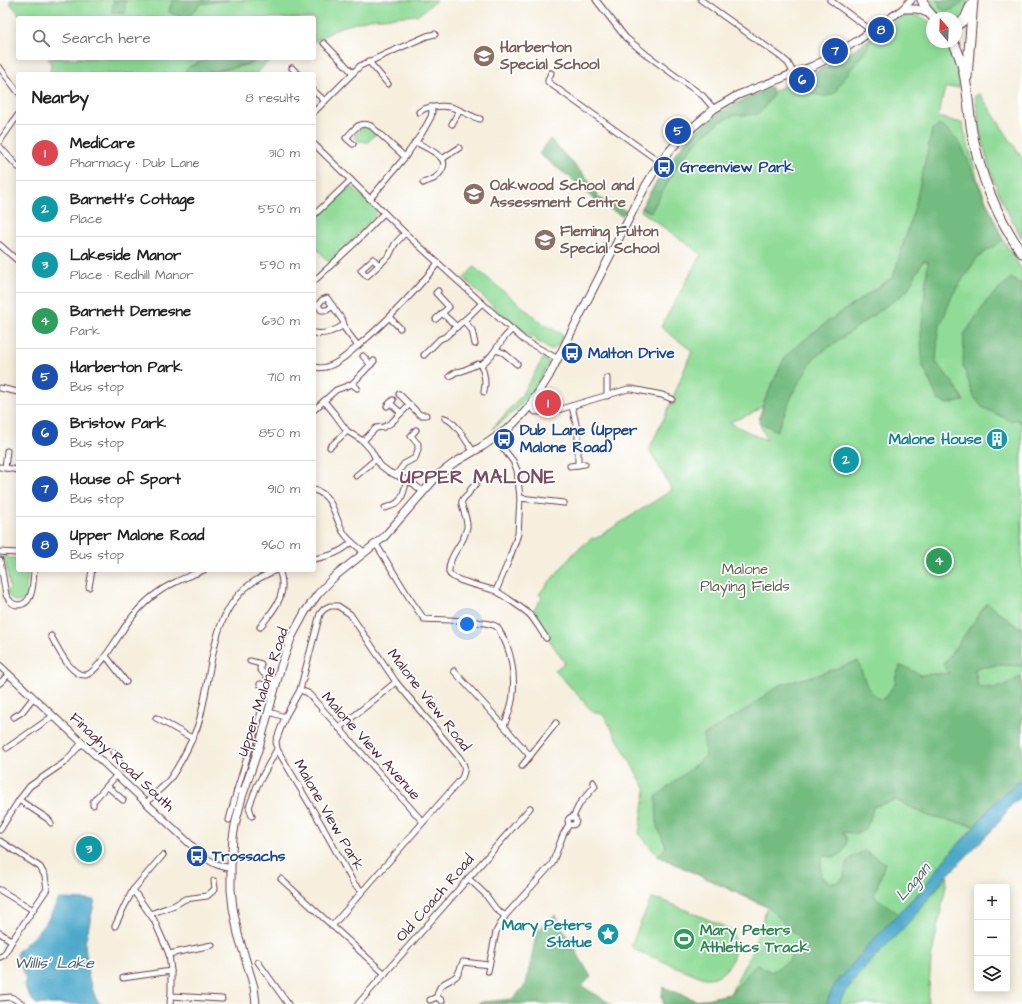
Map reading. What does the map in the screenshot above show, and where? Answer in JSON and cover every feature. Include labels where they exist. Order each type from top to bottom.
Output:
[{"type":"highway","points":[[922,0],[923,5],[929,12]]},
{"type":"highway","points":[[962,22],[967,16],[972,0]]},
{"type":"highway","points":[[966,87],[972,0]]},
{"type":"highway","points":[[956,48],[960,57],[966,87],[972,133],[981,170],[997,210],[1022,253]]},
{"type":"main road","name":"Upper Malone Road","points":[[256,1004],[254,987],[238,934],[231,890],[231,868],[235,825],[240,791],[259,747],[281,666],[292,636],[305,612],[318,594],[334,577],[376,544],[394,526],[438,475],[446,468],[509,428],[529,407],[547,381],[646,185],[660,162],[685,134],[714,109],[738,94],[794,74],[831,57],[903,9],[911,0]]},
{"type":"main road","points":[[903,9],[916,9],[926,14]]},
{"type":"main road","points":[[534,399],[536,411]]},
{"type":"street","points":[[596,0],[626,38],[703,96],[714,109]]},
{"type":"street","points":[[701,0],[788,62],[794,74]]},
{"type":"street","points":[[830,0],[872,31]]},
{"type":"street","points":[[316,110],[360,66],[427,36],[435,34]]},
{"type":"street","points":[[324,43],[353,73]]},
{"type":"street","points":[[369,61],[388,84]]},
{"type":"street","points":[[0,68],[16,89]]},
{"type":"street","points":[[292,68],[296,72]]},
{"type":"street","points":[[552,73],[548,82],[660,162]]},
{"type":"street","points":[[316,93],[325,101]]},
{"type":"street","points":[[419,112],[422,109],[440,106],[450,107],[471,116],[480,118]]},
{"type":"street","points":[[370,199],[405,157],[415,142],[431,117],[431,107]]},
{"type":"street","points":[[452,124],[459,111]]},
{"type":"street","points":[[0,141],[16,118]]},
{"type":"street","points":[[353,144],[346,138],[361,124],[367,124],[405,157]]},
{"type":"street","points":[[415,142],[434,152],[444,162],[442,170],[435,178],[423,183]]},
{"type":"street","points":[[316,146],[405,233],[524,340],[558,359]]},
{"type":"street","points":[[0,147],[16,165]]},
{"type":"street","points":[[442,159],[459,148]]},
{"type":"street","points":[[316,212],[351,180]]},
{"type":"street","points":[[316,279],[355,243],[384,212]]},
{"type":"street","points":[[379,265],[389,256],[395,244],[405,233]]},
{"type":"street","points":[[0,245],[16,259]]},
{"type":"street","points":[[316,368],[329,366],[339,361],[358,346],[390,318],[438,263]]},
{"type":"street","points":[[436,319],[449,306],[436,293],[438,291]]},
{"type":"street","points":[[424,355],[440,339],[445,337],[464,321],[482,303]]},
{"type":"street","points":[[333,306],[343,321],[345,329],[358,346]]},
{"type":"street","points":[[442,313],[457,327]]},
{"type":"street","points":[[390,318],[400,328]]},
{"type":"street","points":[[464,321],[472,330],[475,344]]},
{"type":"street","points":[[316,333],[330,332],[344,326]]},
{"type":"street","points":[[450,376],[456,372],[478,364],[481,365],[487,361],[512,329]]},
{"type":"street","points":[[496,350],[504,353],[517,364]]},
{"type":"street","points":[[316,408],[336,390],[352,384],[372,363],[363,356]]},
{"type":"street","points":[[481,365],[485,377],[486,386],[484,392]]},
{"type":"street","points":[[607,378],[607,396]]},
{"type":"street","points":[[352,384],[357,388]]},
{"type":"street","points":[[0,388],[16,392]]},
{"type":"street","points":[[529,407],[536,411],[543,412],[572,406],[628,389],[662,395],[672,399]]},
{"type":"street","points":[[399,394],[420,415],[426,415]]},
{"type":"street","points":[[324,401],[334,412],[347,431],[363,441],[385,469],[407,480],[423,492]]},
{"type":"street","points":[[390,403],[401,413]]},
{"type":"street","points":[[363,441],[376,428],[384,427],[391,423],[409,405]]},
{"type":"street","points":[[572,406],[578,435],[578,465]]},
{"type":"street","points":[[445,418],[449,420],[462,435],[473,451]]},
{"type":"street","points":[[396,475],[404,464],[414,458],[418,450],[418,444],[411,436],[416,430]]},
{"type":"street","points":[[330,444],[347,431]]},
{"type":"street","points":[[495,438],[513,461],[517,470],[520,498],[518,534],[496,591]]},
{"type":"street","points":[[7,451],[2,468],[16,470]]},
{"type":"street","points":[[357,474],[376,459]]},
{"type":"street","points":[[570,466],[585,464]]},
{"type":"street","points":[[385,508],[400,501],[403,496],[407,480]]},
{"type":"street","points":[[476,484],[461,503],[466,518],[467,528],[464,538],[452,558],[449,574],[451,577],[461,581],[496,591],[530,615],[546,638]]},
{"type":"street","points":[[316,491],[322,493],[328,499],[342,530],[352,542],[365,553]]},
{"type":"street","points":[[520,498],[564,503]]},
{"type":"street","points":[[316,559],[330,556],[339,552],[352,542]]},
{"type":"street","points":[[376,544],[424,619],[474,621],[489,623],[497,627],[503,636],[511,658],[514,682],[511,705],[504,726]]},
{"type":"street","points":[[0,552],[16,553]]},
{"type":"street","points":[[0,560],[6,595],[9,600],[17,605],[28,601],[34,572]]},
{"type":"street","points":[[89,587],[92,572]]},
{"type":"street","points":[[51,636],[72,669],[80,674],[85,675],[91,673],[106,656],[129,620],[157,593],[176,582],[199,572]]},
{"type":"street","points":[[147,803],[169,779],[182,758],[196,729],[201,714],[213,653],[226,612],[237,596],[250,584],[274,572]]},
{"type":"street","points":[[260,627],[276,608],[282,590],[281,574],[280,572]]},
{"type":"street","name":"Malone View Road","points":[[330,606],[338,606],[350,614],[396,682],[464,763],[465,771],[462,778],[332,926]]},
{"type":"street","name":"Malone View Park","points":[[330,606],[324,609],[320,614],[300,690],[285,717],[276,741],[277,749],[354,884],[362,891]]},
{"type":"street","points":[[106,656],[126,682]]},
{"type":"street","points":[[250,661],[261,664],[260,669],[264,675],[277,682]]},
{"type":"street","name":"Finaghy Road South","points":[[0,666],[204,857],[221,866],[231,868]]},
{"type":"street","points":[[454,671],[530,756]]},
{"type":"street","points":[[0,683],[9,674]]},
{"type":"street","points":[[339,728],[396,682]]},
{"type":"street","name":"Upper Malone Road","points":[[229,820],[240,791],[269,686],[260,684]]},
{"type":"street","name":"Malone View Avenue","points":[[300,690],[308,693],[423,822]]},
{"type":"street","points":[[14,717],[27,707],[34,698]]},
{"type":"street","points":[[269,712],[285,717]]},
{"type":"street","points":[[7,748],[53,716]]},
{"type":"street","points":[[156,718],[192,738]]},
{"type":"street","points":[[522,766],[556,723]]},
{"type":"street","points":[[0,830],[19,800],[30,786],[65,762],[82,743]]},
{"type":"street","name":"Malone View Park","points":[[252,816],[249,807],[257,786],[277,749]]},
{"type":"street","points":[[113,752],[125,770]]},
{"type":"street","points":[[93,805],[93,802],[115,774],[120,763]]},
{"type":"street","points":[[488,971],[496,932],[505,916],[552,864],[563,835],[570,824],[568,819],[573,817],[580,803],[595,786],[593,782]]},
{"type":"street","points":[[107,786],[123,800]]},
{"type":"street","points":[[19,800],[48,819],[51,823]]},
{"type":"street","name":"Old Coach Road","points":[[358,1004],[530,808]]},
{"type":"street","points":[[0,841],[40,867],[45,876],[47,889],[4,955],[0,957]]},
{"type":"street","points":[[115,926],[133,890],[163,855]]},
{"type":"street","points":[[468,878],[485,894],[496,909],[505,916]]},
{"type":"street","points":[[281,879],[385,974]]},
{"type":"street","points":[[150,914],[175,905],[185,899],[207,896],[215,890],[214,881]]},
{"type":"street","points":[[0,890],[33,910]]},
{"type":"street","points":[[133,890],[150,914],[169,954],[171,971],[170,1004]]},
{"type":"street","points":[[0,933],[12,941]]},
{"type":"street","points":[[169,954],[212,945]]},
{"type":"street","points":[[258,962],[288,1004]]},
{"type":"street","points":[[437,997],[438,991],[444,983],[457,975],[463,962],[489,965]]},
{"type":"street","points":[[123,978],[171,971]]},
{"type":"street","points":[[171,996],[222,999]]},
{"type":"street","points":[[0,998],[10,997],[23,1004]]},
{"type":"street","points":[[430,1000],[437,997]]},
{"type":"street","points":[[437,997],[442,1001]]},
{"type":"green space","points":[[10,0],[437,0],[418,15],[369,19],[338,28],[316,41],[316,16],[20,16],[11,4]]},
{"type":"green space","points":[[114,0],[125,0],[125,13],[112,13]]},
{"type":"green space","points":[[172,0],[229,0],[200,4],[190,16],[179,16],[169,12]]},
{"type":"green space","points":[[926,0],[962,3],[963,0],[968,0],[967,7],[962,16],[962,12],[934,12],[928,7]]},
{"type":"green space","points":[[936,0],[963,0],[958,6],[945,12],[940,8],[939,2]]},
{"type":"green space","name":"Malone Playing Fields","points":[[911,15],[926,20],[926,48],[950,48],[956,63],[959,87],[945,88],[938,117],[962,123],[979,184],[1003,240],[1022,270],[1022,782],[1015,784],[994,803],[945,859],[921,890],[834,986],[826,1004],[664,1004],[662,997],[663,987],[697,1001],[730,994],[751,953],[767,907],[658,856],[639,834],[646,790],[605,717],[600,713],[594,713],[555,670],[565,663],[531,613],[542,598],[539,594],[574,553],[592,538],[595,539],[672,490],[649,449],[667,412],[692,351],[661,327],[701,254],[641,211],[707,124],[840,60],[899,18]],"holes":[[[763,405],[759,422],[767,440],[752,434],[729,422],[746,416],[756,411]]]},
{"type":"green space","points":[[873,36],[866,50],[841,82],[835,93],[826,96],[816,95],[805,89],[796,80],[840,60]]},
{"type":"green space","points":[[49,60],[260,60],[247,64],[205,72],[50,72],[51,64]]},
{"type":"green space","points":[[204,60],[259,60],[208,72],[184,72],[190,66]]},
{"type":"green space","points":[[269,61],[257,72],[212,72]]},
{"type":"green space","points":[[771,87],[773,95],[759,114],[734,115],[720,122],[699,139],[678,164],[651,212],[641,208],[665,168],[684,143],[695,132],[706,122],[725,109]]},
{"type":"green space","points":[[979,94],[1022,158],[1022,238],[999,194],[990,171],[981,134],[975,96]]},
{"type":"green space","points":[[940,125],[948,130],[961,145],[1003,240],[977,258],[953,294],[938,331],[936,362],[956,387],[964,401],[947,404],[938,400],[922,364],[921,334],[928,261],[923,261],[907,291],[814,358],[795,389],[777,431],[759,422],[763,404],[786,355],[827,322],[893,277],[915,206],[932,130]]},
{"type":"green space","points":[[363,127],[368,128],[375,135],[368,142],[358,141],[354,136]]},
{"type":"green space","points":[[550,139],[597,189],[597,197],[626,211],[622,216],[594,200],[572,179],[539,154]]},
{"type":"green space","points":[[351,186],[374,207],[376,211],[375,217],[329,263],[316,247],[316,217]]},
{"type":"green space","points":[[474,267],[542,323],[563,335],[557,346],[550,350],[504,317],[464,278]]},
{"type":"green space","points":[[1011,278],[1022,285],[1022,423],[1016,419],[1010,421],[982,407],[974,397],[963,366],[964,335],[986,302]]},
{"type":"green space","points":[[544,357],[548,364],[532,392],[516,409],[492,429],[521,396]]},
{"type":"green space","points":[[3,555],[6,555],[9,558],[16,558],[16,572],[28,572],[26,589],[28,591],[24,599],[21,601],[15,601],[9,596],[7,591],[10,588],[6,564],[2,560]]},
{"type":"green space","points":[[987,603],[1018,627],[1022,627],[1022,666],[996,665],[979,667],[975,669],[978,686],[993,688],[1005,685],[1022,677],[1022,782],[1015,785],[1002,795],[975,826],[931,817],[896,800],[873,807],[869,823],[861,831],[855,833],[842,832],[847,840],[846,847],[839,855],[833,857],[823,856],[821,863],[821,877],[832,883],[841,880],[844,878],[845,867],[848,860],[864,851],[885,863],[874,896],[899,914],[872,941],[834,986],[826,1004],[664,1004],[662,997],[663,987],[697,1001],[730,994],[757,964],[771,972],[789,961],[799,938],[768,907],[658,856],[666,847],[657,826],[656,797],[706,756],[703,736],[751,706],[779,685],[817,675],[858,661],[867,687],[878,698],[884,699],[895,684],[900,666],[908,668],[920,675],[949,673],[943,665]]},
{"type":"green space","points":[[948,876],[931,959],[928,1004],[840,1004],[841,999],[848,988],[862,971],[909,922]]},
{"type":"green space","name":"Mary Peters Athletics Track","points":[[651,899],[662,900],[721,925],[731,932],[735,940],[735,946],[733,958],[727,968],[715,977],[704,978],[635,950],[631,945]]},
{"type":"green space","points":[[555,915],[591,977],[582,986],[611,1004],[477,1004],[482,1002],[513,999],[526,984],[537,931]]},
{"type":"water","points":[[1022,782],[1022,797],[1012,804],[994,828],[944,879],[909,922],[862,971],[848,988],[841,999],[840,1004],[826,1004],[834,986],[872,941],[921,890],[945,859],[994,803],[1015,784]]},
{"type":"water","name":"Willis' Lake","points":[[59,899],[95,900],[85,943],[88,976],[96,999],[101,1004],[36,1004],[31,999],[24,985],[26,979],[18,961],[17,952],[47,921]]},
{"type":"place","name":"Upper Malone Road","points":[[881,30]]},
{"type":"place","name":"House of Sport","points":[[835,51]]},
{"type":"place","name":"Harberton Special School","points":[[484,56]]},
{"type":"place","name":"Bristow Park","points":[[802,80]]},
{"type":"place","name":"Harberton Park","points":[[678,131]]},
{"type":"place","name":"Greenview Park","points":[[664,167]]},
{"type":"place","name":"Oakwood School and Assessment Centre","points":[[474,194]]},
{"type":"place","name":"Fleming Fulton Special School","points":[[545,240]]},
{"type":"place","name":"Malton Drive","points":[[572,353]]},
{"type":"place","name":"MediCare","points":[[548,403]]},
{"type":"place","name":"Dub Lane (Upper Malone Road)","points":[[504,439]]},
{"type":"place","name":"Malone House","points":[[997,439]]},
{"type":"place","name":"Barnett's Cottage","points":[[846,460]]},
{"type":"place","name":"Barnett Demesne","points":[[939,561]]},
{"type":"place","name":"Lakeside Manor","points":[[89,849]]},
{"type":"place","name":"Trossachs","points":[[197,856]]},
{"type":"place","name":"Mary Peters Statue","points":[[608,934]]},
{"type":"place","name":"Mary Peters Athletics Track","points":[[684,939]]},
{"type":"district","name":"UPPER MALONE","points":[[478,477]]},
{"type":"water label","name":"Lagan","points":[[913,882]]}]
